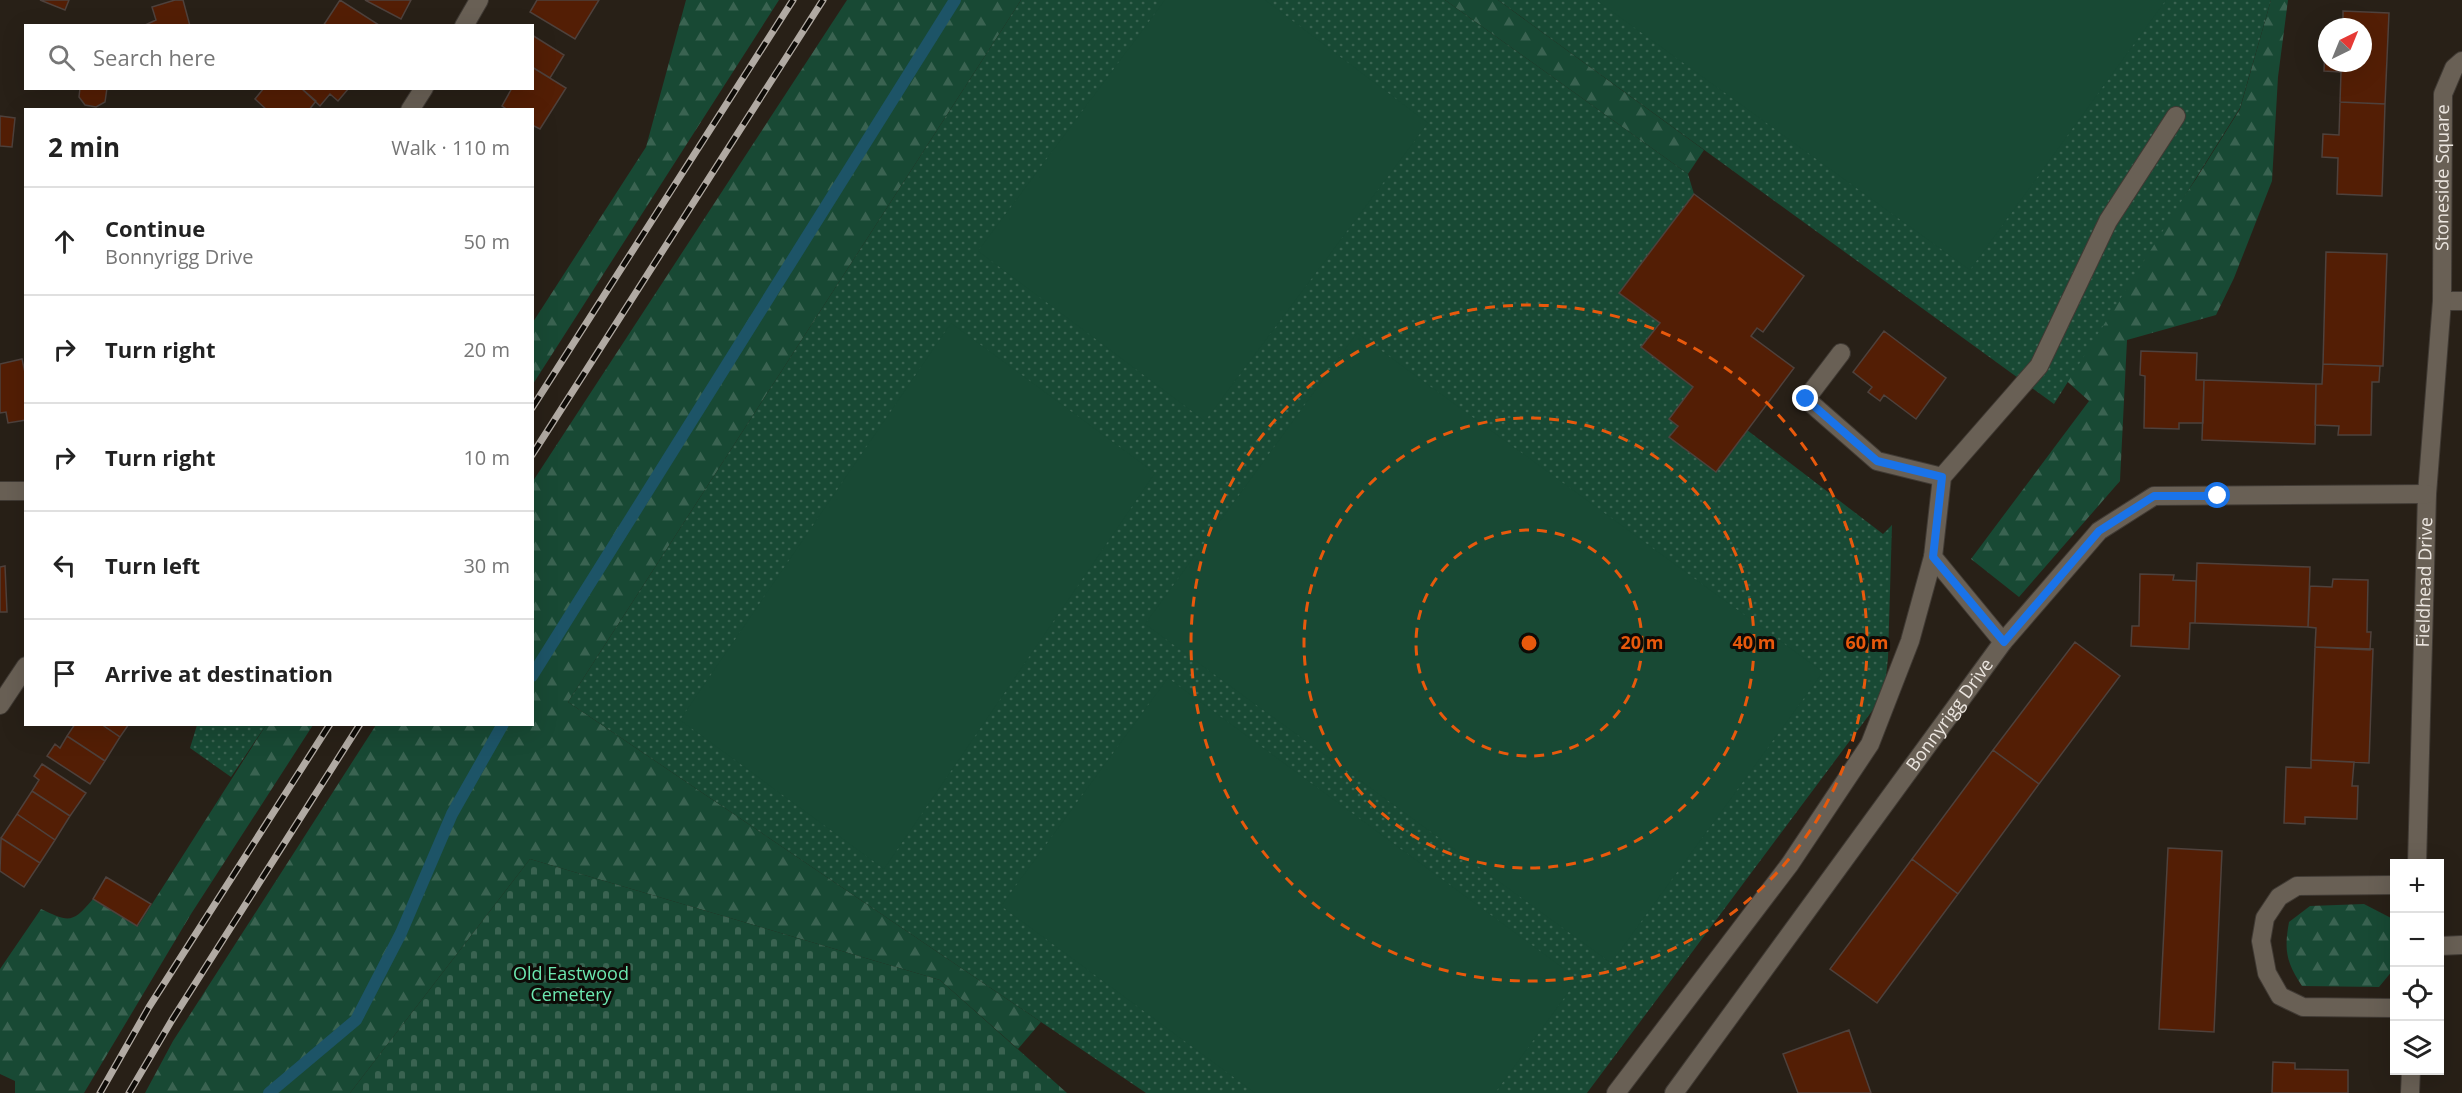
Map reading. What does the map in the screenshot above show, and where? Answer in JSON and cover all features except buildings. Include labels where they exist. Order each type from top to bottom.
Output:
[{"type":"street","points":[[465,24],[479,0]]},
{"type":"street","name":"Stoneside Square","points":[[2442,301],[2443,94],[2454,68],[2462,61]]},
{"type":"street","points":[[411,108],[423,90]]},
{"type":"street","points":[[1616,1093],[1790,864],[1870,744],[1910,641],[1933,557],[1942,477],[2039,366],[2108,221],[2176,116]]},
{"type":"street","points":[[2442,301],[2462,301]]},
{"type":"street","name":"Fieldhead Drive","points":[[2417,859],[2427,494],[2442,301]]},
{"type":"street","points":[[1841,353],[1806,399],[1877,461],[1942,477]]},
{"type":"street","points":[[0,491],[24,491]]},
{"type":"street","name":"Bonnyrigg Drive","points":[[1674,1093],[2004,642],[2099,531],[2154,496],[2427,494]]},
{"type":"street","points":[[1933,557],[2004,642]]},
{"type":"street","points":[[0,705],[24,669]]},
{"type":"street","points":[[2390,885],[2297,886],[2278,897],[2265,918],[2261,941],[2267,973],[2280,996],[2303,1007],[2390,1008]]},
{"type":"street","points":[[2444,946],[2462,945]]},
{"type":"street","points":[[2410,1093],[2411,1075]]},
{"type":"green space","points":[[686,0],[779,0],[534,382],[534,320],[646,147]]},
{"type":"green space","points":[[847,0],[1021,0],[568,702],[1041,1022],[1018,1049],[940,980],[530,859],[350,1093],[145,1093],[173,1041],[375,726],[534,726],[534,479]]},
{"type":"green space","points":[[1021,0],[1445,0],[1688,174],[1694,194],[1620,293],[1660,323],[1642,348],[1693,387],[1669,419],[1678,426],[1670,437],[1747,430],[1883,534],[1892,525],[1888,658],[1884,695],[1587,1093],[1146,1093],[568,702]]},
{"type":"green space","points":[[1165,0],[1265,0],[1428,123],[1205,421],[978,251]]},
{"type":"green space","points":[[1445,0],[1498,0],[1704,150],[1688,174]]},
{"type":"green space","points":[[1498,0],[2271,0],[2240,108],[2054,404]]},
{"type":"green space","points":[[1596,0],[2166,0],[1970,270]]},
{"type":"green space","points":[[2271,0],[2288,0],[2278,77],[2272,181],[2234,278],[2216,315],[2127,340],[2120,481],[2019,597],[1971,559],[2089,401],[2060,375],[2196,179],[2240,109]]},
{"type":"green space","points":[[951,323],[1155,473],[884,869],[680,720]]},
{"type":"green space","points":[[1357,333],[1823,672],[1611,963],[1145,624]]},
{"type":"green space","points":[[1168,678],[1578,979],[1495,1093],[1255,1093],[1001,906]]},
{"type":"green space","points":[[196,726],[265,726],[231,777],[190,748]]},
{"type":"green space","points":[[265,726],[312,726],[191,914],[84,1093],[15,1093],[15,1081],[0,1074],[0,969],[41,909],[70,918],[80,913],[93,899],[138,926]]},
{"type":"green space","name":"Old Eastwood Cemetery","points":[[530,859],[940,980],[1067,1093],[350,1093]]},
{"type":"green space","points":[[2364,904],[2390,917],[2390,974],[2379,987],[2302,986],[2290,963],[2287,940],[2289,922],[2310,906]]},
{"type":"waterway","points":[[534,673],[955,0]]},
{"type":"waterway","points":[[269,1093],[356,1020],[401,933],[452,814],[502,726]]},
{"type":"railway","points":[[534,405],[793,0]]},
{"type":"railway","points":[[534,452],[823,0]]},
{"type":"railway","points":[[100,1093],[149,1007],[329,726]]},
{"type":"railway","points":[[129,1093],[172,1020],[359,726]]},
{"type":"route","points":[[1806,399],[1877,461],[1942,477],[1933,557],[2004,642],[2099,531],[2154,496],[2218,496]]}]
